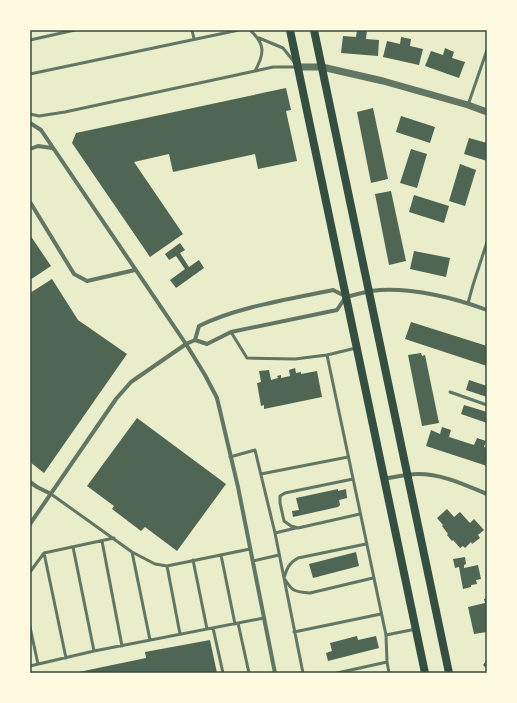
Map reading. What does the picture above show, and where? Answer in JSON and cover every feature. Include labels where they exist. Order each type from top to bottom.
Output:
[{"type":"main road","points":[[290,30],[425,673]]},
{"type":"main road","points":[[314,30],[449,673]]},
{"type":"street","points":[[298,67],[322,67],[383,81],[468,105],[487,112]]},
{"type":"street","points":[[30,123],[41,130],[186,344],[217,398],[253,561],[275,673]]},
{"type":"street","points":[[30,150],[38,146],[52,148]]},
{"type":"street","points":[[30,202],[74,274],[87,281],[135,270]]},
{"type":"street","points":[[195,340],[199,326],[213,319],[244,310],[333,290],[346,297],[381,290],[418,292],[468,303],[487,310]]},
{"type":"street","points":[[30,524],[116,399],[131,382],[186,344],[195,340],[207,344],[231,332],[337,310],[346,297]]},
{"type":"street","points":[[384,479],[407,475],[435,476],[457,482],[487,494]]},
{"type":"street","points":[[30,482],[51,494]]},
{"type":"lane","points":[[30,40],[75,30]]},
{"type":"lane","points":[[192,30],[194,39]]},
{"type":"lane","points":[[30,74],[239,30]]},
{"type":"lane","points":[[250,30],[259,38],[283,48],[298,67]]},
{"type":"lane","points":[[256,70],[262,59],[262,49],[259,38]]},
{"type":"lane","points":[[468,105],[487,50]]},
{"type":"lane","points":[[30,114],[39,116],[65,112],[273,67],[298,67]]},
{"type":"lane","points":[[468,303],[487,242]]},
{"type":"lane","points":[[231,332],[247,358],[295,360],[327,355],[356,348]]},
{"type":"lane","points":[[327,355],[386,635],[389,673]]},
{"type":"lane","points":[[450,392],[487,405]]},
{"type":"lane","points":[[230,457],[256,450],[275,533],[303,673]]},
{"type":"lane","points":[[261,474],[348,457]]},
{"type":"lane","points":[[298,528],[290,526],[284,521],[280,496],[286,493],[353,479]]},
{"type":"lane","points":[[51,494],[132,552],[155,564],[166,566],[250,549]]},
{"type":"lane","points":[[275,533],[360,514]]},
{"type":"lane","points":[[30,572],[44,553],[114,538]]},
{"type":"lane","points":[[102,541],[122,646]]},
{"type":"lane","points":[[366,544],[298,558],[291,562],[287,567],[284,578],[291,590],[300,593],[310,593],[373,578]]},
{"type":"lane","points":[[73,547],[94,651]]},
{"type":"lane","points":[[132,552],[150,640]]},
{"type":"lane","points":[[44,553],[66,658]]},
{"type":"lane","points":[[221,555],[248,673]]},
{"type":"lane","points":[[253,561],[279,555]]},
{"type":"lane","points":[[193,560],[208,629]]},
{"type":"lane","points":[[166,566],[180,634]]},
{"type":"lane","points":[[294,632],[381,614]]},
{"type":"lane","points":[[30,666],[94,651],[264,618]]},
{"type":"lane","points":[[30,627],[38,664]]},
{"type":"lane","points":[[213,628],[223,673]]},
{"type":"lane","points":[[386,635],[416,629]]},
{"type":"lane","points":[[337,673],[387,662]]},
{"type":"building","points":[[357,30],[367,30],[366,39],[379,40],[378,56],[341,53],[343,36],[356,37]]},
{"type":"building","points":[[401,37],[411,39],[410,46],[423,49],[419,65],[383,57],[387,41],[400,44]]},
{"type":"building","points":[[445,48],[454,52],[452,58],[465,62],[459,78],[425,66],[431,51],[443,55]]},
{"type":"building","points":[[286,88],[291,110],[286,111],[297,161],[258,169],[255,154],[173,172],[169,154],[134,162],[183,234],[150,257],[72,143],[76,133]]},
{"type":"building","points":[[373,108],[388,179],[371,183],[357,112]]},
{"type":"building","points":[[401,116],[435,127],[430,143],[396,132]]},
{"type":"building","points":[[469,138],[487,143],[487,161],[464,154]]},
{"type":"building","points":[[411,149],[427,154],[417,188],[400,183]]},
{"type":"building","points":[[460,164],[476,170],[465,206],[449,201]]},
{"type":"building","points":[[391,191],[406,261],[389,265],[375,194]]},
{"type":"building","points":[[414,195],[449,206],[444,223],[409,212]]},
{"type":"building","points":[[30,235],[51,266],[30,280]]},
{"type":"building","points":[[180,243],[185,250],[180,253],[189,267],[199,260],[204,268],[176,288],[170,280],[185,269],[176,256],[169,260],[165,254]]},
{"type":"building","points":[[414,251],[450,258],[446,277],[410,269]]},
{"type":"building","points":[[52,279],[78,320],[127,354],[44,473],[30,462],[30,293]]},
{"type":"building","points":[[411,322],[487,346],[487,366],[405,339]]},
{"type":"building","points":[[421,353],[422,356],[425,355],[439,423],[422,426],[408,355]]},
{"type":"building","points":[[295,368],[296,373],[301,372],[301,374],[317,371],[322,397],[264,409],[264,405],[261,406],[257,383],[261,382],[259,371],[269,370],[271,380],[278,378],[277,376],[281,375],[281,378],[290,376],[289,370]]},
{"type":"building","points":[[469,380],[487,386],[487,397],[466,390]]},
{"type":"building","points":[[464,405],[487,412],[487,423],[461,414]]},
{"type":"building","points":[[137,418],[226,484],[177,551],[145,527],[141,531],[112,509],[114,506],[87,486]]},
{"type":"building","points":[[442,427],[451,430],[449,437],[474,445],[477,438],[486,441],[484,447],[487,448],[487,466],[426,446],[431,430],[440,434]]},
{"type":"building","points":[[338,489],[338,491],[346,489],[347,498],[339,500],[340,505],[338,507],[293,517],[292,511],[299,510],[296,498]]},
{"type":"building","points":[[447,509],[454,517],[460,512],[470,523],[474,519],[484,530],[478,535],[480,538],[472,544],[471,542],[465,548],[463,546],[460,548],[453,540],[452,541],[447,535],[448,534],[442,526],[443,525],[437,518]]},
{"type":"building","points":[[356,552],[359,566],[313,578],[309,564]]},
{"type":"building","points":[[465,557],[466,564],[464,565],[464,568],[478,565],[481,579],[476,580],[477,584],[463,589],[459,567],[455,568],[453,559]]},
{"type":"building","points":[[487,598],[487,632],[474,634],[468,607],[485,603],[484,599]]},
{"type":"building","points":[[357,636],[358,640],[376,636],[379,648],[328,661],[326,653],[332,651],[330,643]]},
{"type":"building","points":[[210,640],[217,673],[74,673],[146,658],[145,652]]},
{"type":"building","points":[[487,660],[487,669],[483,665]]}]
